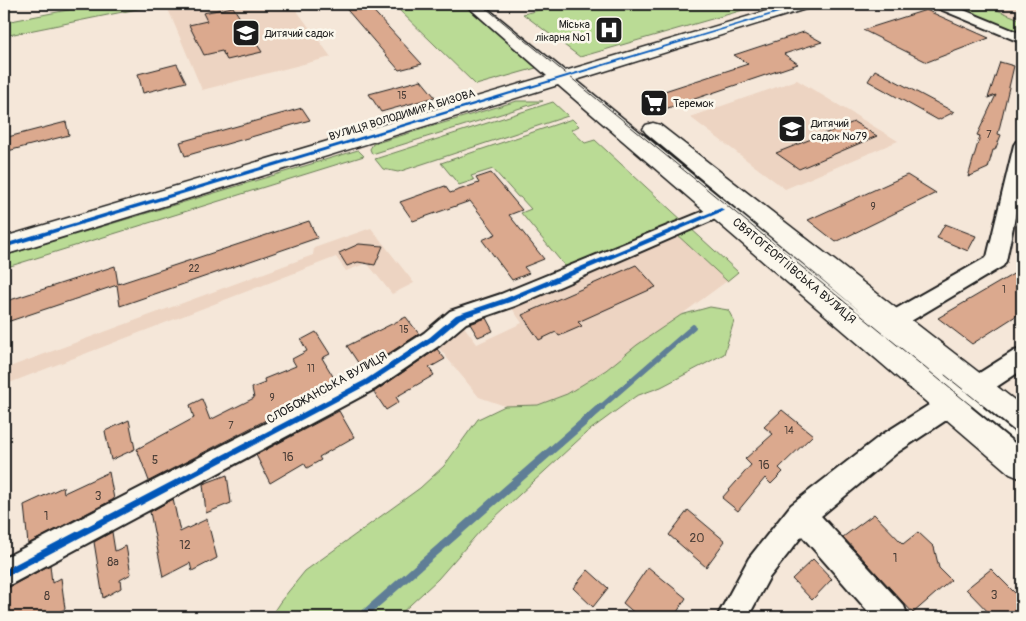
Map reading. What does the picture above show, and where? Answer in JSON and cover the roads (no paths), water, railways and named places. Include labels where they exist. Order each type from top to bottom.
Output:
[{"type":"main road","name":"СВЯТОГЕОРГІЇВСЬКА ВУЛИЦЯ","points":[[473,4],[571,74],[893,321],[1022,425]]},
{"type":"main road","name":"СВЯТОГЕОРГІЇВСЬКА ВУЛИЦЯ","points":[[496,4],[721,210],[1022,463]]},
{"type":"main road","name":"ВУЛИЦЯ ВОЛОДИМИРА БИЗОВА","points":[[4,246],[806,4]]},
{"type":"street","points":[[939,4],[1022,39]]},
{"type":"street","points":[[893,321],[996,261],[1022,145]]},
{"type":"street","name":"СЛОБОЖАНСЬКА ВУЛИЦЯ","points":[[4,574],[367,382],[432,339],[458,317],[508,300],[721,210]]},
{"type":"street","points":[[732,617],[759,568],[800,515],[889,444],[1022,358]]},
{"type":"street","points":[[800,515],[893,617]]},
{"type":"waterway","points":[[600,408],[693,327]]},
{"type":"waterway","points":[[361,617],[601,407]]},
{"type":"tram line","points":[[481,4],[974,408]]},
{"type":"tram line","points":[[945,375],[986,408]]},
{"type":"tram line","points":[[972,407],[1022,448]]},
{"type":"tram line","points":[[984,407],[1022,438]]},
{"type":"place","name":"Міська лікарня №1","points":[[609,30]]},
{"type":"place","name":"Дитячий садок","points":[[246,33]]},
{"type":"place","name":"Теремок","points":[[654,103]]},
{"type":"place","name":"Дитячий садок №79","points":[[792,129]]}]
